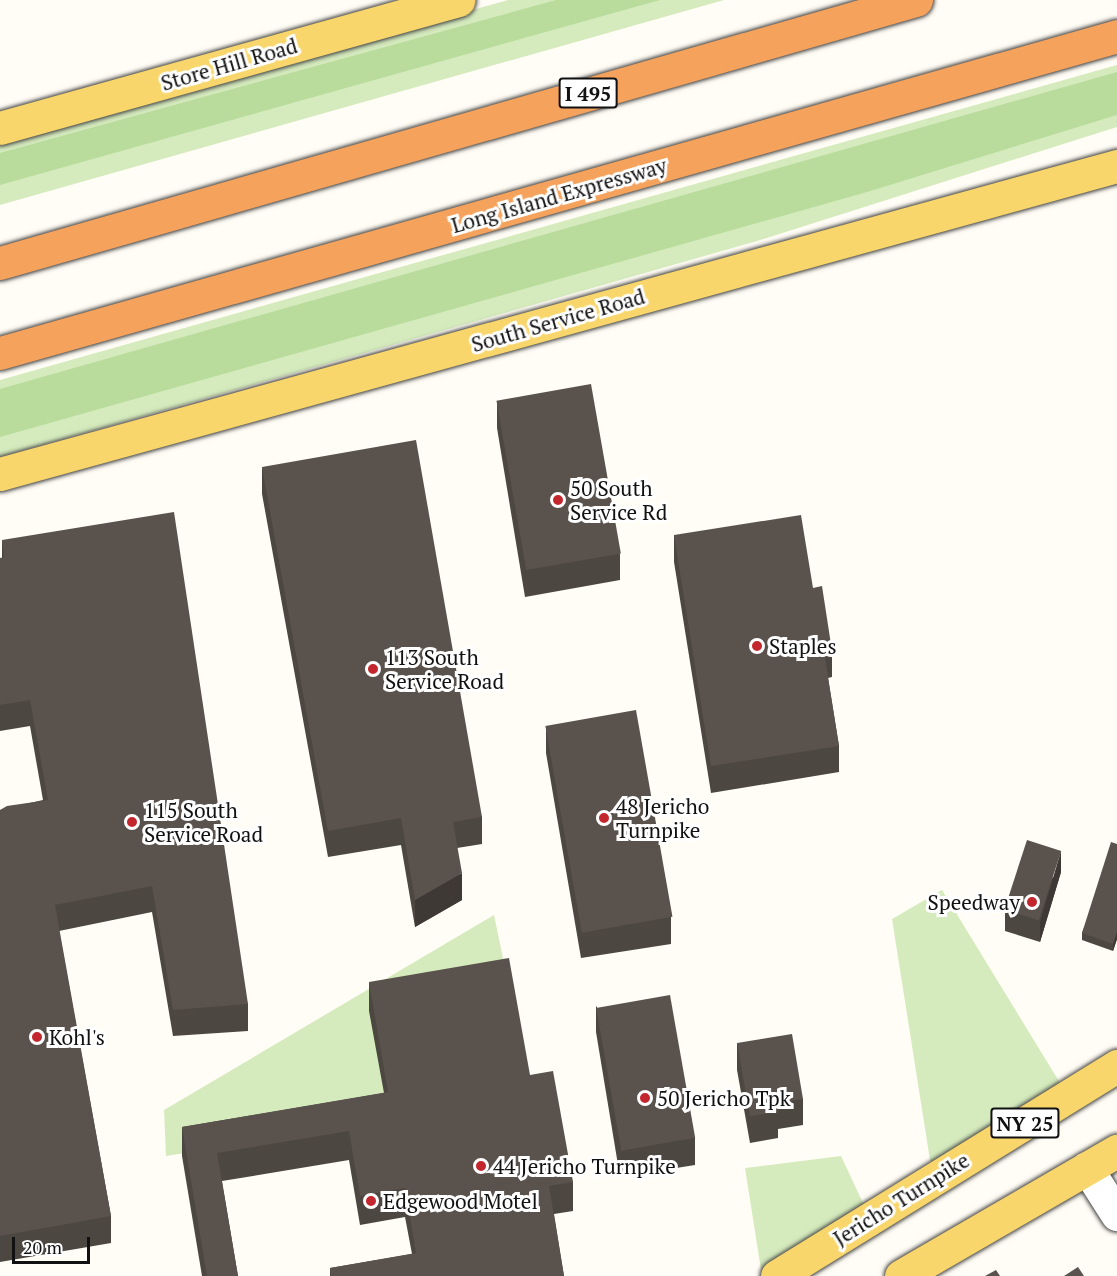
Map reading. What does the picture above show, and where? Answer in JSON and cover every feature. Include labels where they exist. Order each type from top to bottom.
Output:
[{"type":"highway","points":[[524,111],[835,0]]},
{"type":"highway","name":"I 495","points":[[0,263],[916,0]]},
{"type":"highway","name":"Long Island Expressway","points":[[0,353],[1117,36]]},
{"type":"main road","name":"Store Hill Road","points":[[0,128],[458,0]]},
{"type":"main road","name":"South Service Road","points":[[0,474],[1117,166]]},
{"type":"main road","name":"Jericho Turnpike","points":[[784,1274],[1117,1066]]},
{"type":"main road","points":[[901,1276],[1117,1150]]},
{"type":"street","points":[[1087,1168],[1117,1215]]},
{"type":"green space","points":[[508,0],[724,0],[0,205],[0,142]]},
{"type":"green space","points":[[556,0],[660,0],[0,185],[0,153]]},
{"type":"green space","points":[[1117,65],[1117,127],[757,241],[0,457],[0,380]]},
{"type":"green space","points":[[1117,72],[1117,115],[867,192],[0,437],[0,389]]},
{"type":"green space","points":[[942,890],[1068,1096],[933,1179],[892,919]]},
{"type":"green space","points":[[494,915],[509,987],[389,1121],[166,1156],[164,1110]]},
{"type":"green space","points":[[841,1156],[870,1218],[762,1276],[745,1168]]},
{"type":"building","name":"50 South Service Rd","points":[[591,384],[621,553],[526,570],[496,401]]},
{"type":"building","name":"113 South Service Road","points":[[416,440],[482,817],[453,822],[462,873],[415,900],[401,818],[328,831],[262,467]]},
{"type":"building","name":"115 South Service Road","points":[[174,512],[248,1004],[173,1010],[152,886],[55,905],[111,1216],[0,1236],[0,810],[7,806],[48,800],[30,700],[0,705],[0,558],[4,557],[2,540]]},
{"type":"building","name":"Staples","points":[[801,515],[813,588],[822,586],[832,651],[824,652],[839,746],[711,766],[674,535]]},
{"type":"building","name":"48 Jericho Turnpike","points":[[636,710],[672,917],[582,933],[545,726]]},
{"type":"building","points":[[1027,840],[1061,851],[1039,921],[1004,909]]},
{"type":"building","points":[[1111,842],[1117,844],[1117,932],[1113,944],[1082,933]]},
{"type":"building","name":"44 Jericho Turnpike","points":[[509,958],[530,1075],[553,1071],[573,1182],[549,1186],[564,1276],[331,1276],[330,1268],[416,1253],[405,1188],[360,1196],[349,1131],[217,1153],[238,1276],[207,1276],[182,1127],[388,1092],[369,982]]},
{"type":"building","name":"50 Jericho Tpk","points":[[670,995],[695,1138],[621,1151],[596,1008]]},
{"type":"building","points":[[792,1034],[803,1099],[777,1103],[778,1112],[750,1116],[737,1043]]},
{"type":"building","points":[[1078,1267],[1084,1276],[1064,1276]]},
{"type":"building","points":[[996,1270],[1000,1276],[985,1276]]},
{"type":"place","name":"50 South Service Rd","points":[[558,500]]},
{"type":"place","name":"Staples","points":[[757,646]]},
{"type":"place","name":"113 South Service Road","points":[[373,669]]},
{"type":"place","name":"48 Jericho Turnpike","points":[[604,818]]},
{"type":"place","name":"115 South Service Road","points":[[132,822]]},
{"type":"place","name":"Speedway","points":[[1032,902]]},
{"type":"place","name":"Kohl's","points":[[37,1037]]},
{"type":"place","name":"50 Jericho Tpk","points":[[645,1098]]},
{"type":"place","name":"44 Jericho Turnpike","points":[[481,1166]]},
{"type":"place","name":"Edgewood Motel","points":[[371,1201]]}]
